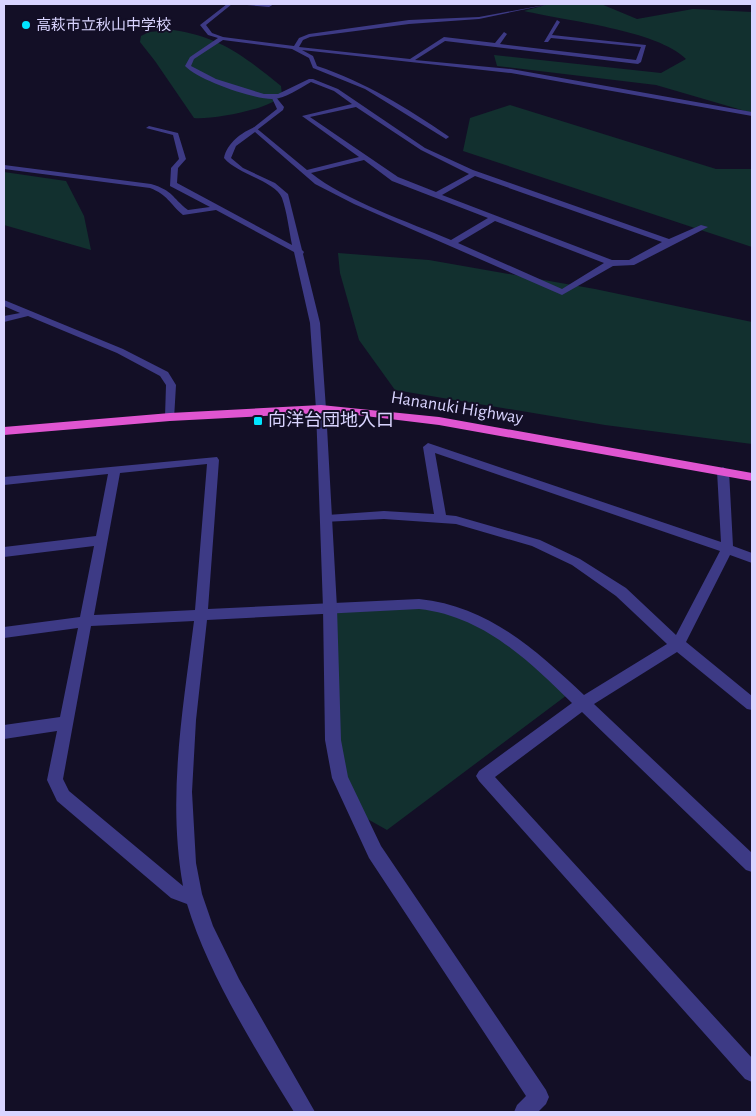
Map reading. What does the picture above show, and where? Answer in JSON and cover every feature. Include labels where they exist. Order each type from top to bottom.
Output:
[{"type":"highway","name":"Hananuki Highway","points":[[4,431],[170,417],[321,409],[357,411],[439,421],[752,477]]},
{"type":"street","points":[[230,4],[203,25],[210,34],[222,38],[295,49],[511,71],[752,114]]},
{"type":"street","points":[[237,4],[269,6],[272,4]]},
{"type":"street","points":[[295,49],[301,39],[309,36],[409,22],[479,18],[548,4]]},
{"type":"street","points":[[741,4],[752,5]]},
{"type":"street","points":[[541,50],[557,22]]},
{"type":"street","points":[[411,61],[415,56],[434,48],[450,34]]},
{"type":"street","points":[[497,45],[504,34]]},
{"type":"street","points":[[444,39],[638,62],[644,46],[549,36]]},
{"type":"street","points":[[222,38],[192,58],[188,66],[191,71],[209,80],[273,97],[281,107],[280,110],[233,144],[227,151],[227,158],[240,171],[282,191],[300,252],[316,323],[327,519],[333,740],[340,778],[375,852],[539,1097],[524,1112]]},
{"type":"street","points":[[295,49],[311,57],[315,67],[342,75],[402,107],[446,137]]},
{"type":"street","points":[[273,97],[330,72]]},
{"type":"street","points":[[311,80],[336,90],[424,149],[474,174],[668,242]]},
{"type":"street","points":[[356,105],[305,116],[395,179],[611,263],[631,263],[668,242],[704,227]]},
{"type":"street","points":[[149,128],[176,134],[183,159],[175,168],[173,184],[300,252]]},
{"type":"street","points":[[255,129],[318,182],[357,202],[562,292],[611,263]]},
{"type":"street","points":[[306,172],[365,158]]},
{"type":"street","points":[[4,167],[151,186],[167,192],[176,205],[186,213],[215,208]]},
{"type":"street","points":[[436,195],[474,174]]},
{"type":"street","points":[[451,244],[494,218]]},
{"type":"street","points":[[4,303],[120,351],[164,374],[171,386],[170,417]]},
{"type":"street","points":[[4,319],[30,313]]},
{"type":"street","points":[[441,519],[428,446],[752,558]]},
{"type":"street","points":[[4,481],[213,460],[200,615],[193,673],[183,817],[186,852],[195,898],[212,944],[236,994],[305,1112]]},
{"type":"street","points":[[115,470],[87,621],[54,780],[63,796],[177,892],[195,898]]},
{"type":"street","points":[[723,471],[727,549],[678,644],[583,703],[484,776],[752,1072]]},
{"type":"street","points":[[327,519],[384,515],[456,520],[536,543],[576,562],[621,592],[678,644],[752,704]]},
{"type":"street","points":[[4,552],[102,540]]},
{"type":"street","points":[[4,632],[87,621],[419,604],[438,606],[485,623],[532,655],[752,864]]},
{"type":"street","points":[[4,732],[66,723]]},
{"type":"green space","points":[[549,4],[601,4],[637,19],[693,9],[752,12],[752,113],[656,85],[497,66],[494,55],[661,73],[686,59],[672,49],[633,34],[524,11]]},
{"type":"green space","points":[[173,30],[190,33],[219,43],[244,57],[281,86],[282,95],[267,105],[255,109],[214,117],[194,118],[140,42],[141,36],[149,32]]},
{"type":"green space","points":[[510,105],[716,169],[752,169],[752,247],[463,151],[470,118]]},
{"type":"green space","points":[[4,172],[66,181],[84,216],[91,250],[4,225]]},
{"type":"green space","points":[[338,253],[429,260],[595,289],[752,322],[752,444],[605,425],[395,390],[359,340],[340,273]]},
{"type":"green space","points":[[425,605],[498,632],[571,692],[387,830],[355,812],[336,755],[330,608]]},
{"type":"place","name":"高萩市立秋山中学校","points":[[26,25]]},
{"type":"place","name":"向洋台団地入口","points":[[258,421]]}]
